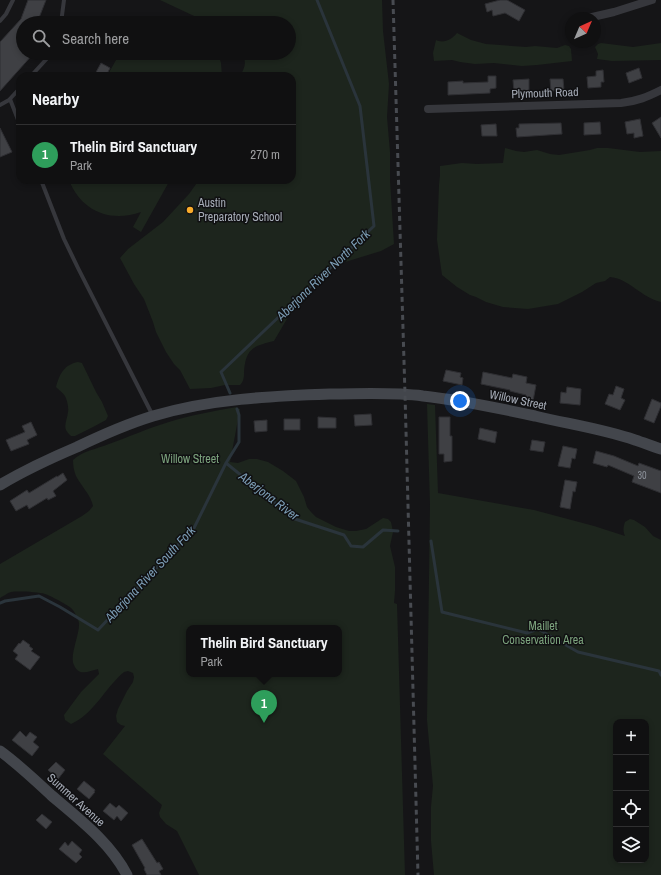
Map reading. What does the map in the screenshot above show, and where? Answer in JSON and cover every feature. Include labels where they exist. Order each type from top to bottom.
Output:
[{"type":"main road","name":"Willow Street","points":[[0,485],[73,448],[114,430],[153,416],[195,406],[243,399],[313,395],[405,394],[483,405],[592,428],[661,449]]},
{"type":"main road","name":"Summer Avenue","points":[[0,751],[103,842],[119,861],[127,875]]},
{"type":"street","points":[[601,15],[652,0]]},
{"type":"street","name":"Plymouth Road","points":[[428,109],[634,102],[661,90]]},
{"type":"lane","points":[[0,21],[6,14],[13,0]]},
{"type":"lane","points":[[62,16],[64,0]]},
{"type":"lane","points":[[35,72],[46,60]]},
{"type":"lane","points":[[0,105],[10,99],[16,92]]},
{"type":"lane","points":[[10,99],[16,115]]},
{"type":"lane","points":[[43,184],[71,254],[153,416]]},
{"type":"green space","points":[[160,0],[382,0],[383,31],[389,84],[387,117],[394,244],[381,251],[334,266],[310,285],[304,291],[274,341],[256,347],[249,353],[245,363],[244,379],[240,385],[190,389],[180,370],[166,352],[156,332],[144,299],[120,258],[128,249],[163,222],[196,184],[296,184],[296,72],[242,72],[245,65],[244,60],[296,60],[296,16],[194,16]]},
{"type":"green space","points":[[457,33],[471,40],[486,44],[526,47],[535,46],[557,48],[565,45],[565,48],[571,49],[572,61],[522,66],[494,63],[475,64],[452,60],[434,61],[433,53],[436,40],[448,40]]},
{"type":"green space","points":[[601,43],[633,47],[661,43],[661,60],[612,61],[597,59],[598,54],[595,48],[601,48]]},
{"type":"green space","points":[[116,60],[220,60],[222,72],[109,72]]},
{"type":"green space","points":[[505,148],[524,152],[537,150],[559,155],[597,148],[640,152],[661,151],[661,302],[648,297],[617,278],[610,277],[605,281],[596,283],[558,304],[528,309],[503,307],[470,295],[442,275],[437,240],[440,166],[462,163],[503,163]]},
{"type":"green space","points":[[71,184],[168,184],[141,232],[133,227],[141,212],[118,216],[98,212],[81,200]]},
{"type":"green space","points":[[78,362],[82,363],[108,416],[106,420],[75,436],[71,436],[65,428],[68,406],[64,395],[56,387],[63,370],[69,365]]},
{"type":"green space","name":"Maillet Conservation Area","points":[[427,404],[435,405],[438,493],[534,510],[625,536],[624,524],[630,519],[645,527],[653,536],[661,540],[661,875],[434,875],[431,841],[431,807],[433,786],[427,720],[430,505]]},
{"type":"green space","points":[[237,407],[240,409],[230,462],[238,463],[249,459],[257,459],[268,462],[283,471],[296,481],[307,507],[316,517],[336,527],[349,531],[366,529],[383,518],[388,519],[391,522],[393,532],[390,546],[395,567],[394,603],[397,604],[405,875],[199,875],[177,831],[166,824],[160,817],[159,813],[162,805],[103,754],[125,726],[117,722],[116,716],[127,691],[133,682],[133,673],[128,671],[124,672],[86,714],[71,724],[65,720],[64,715],[81,692],[99,674],[98,669],[88,672],[81,672],[76,669],[74,665],[73,656],[79,628],[79,623],[75,614],[68,606],[51,596],[42,593],[11,592],[0,598],[0,564],[82,516],[93,506],[90,498],[75,474],[73,460],[85,452],[161,424],[194,415]]},
{"type":"building","points":[[28,0],[46,0],[40,16],[22,16]]},
{"type":"building","points":[[500,0],[507,0],[525,10],[519,21],[505,13],[493,16],[492,10],[487,12],[485,4]]},
{"type":"building","points":[[16,24],[16,60],[28,60],[0,91],[0,42]]},
{"type":"building","points":[[101,63],[110,68],[108,72],[96,72]]},
{"type":"building","points":[[639,68],[642,78],[629,83],[626,73]]},
{"type":"building","points":[[603,70],[604,82],[601,82],[601,87],[588,88],[587,77],[596,76],[596,71]]},
{"type":"building","points":[[488,76],[496,76],[496,88],[490,89],[490,93],[448,95],[448,82],[488,82]]},
{"type":"building","points":[[529,79],[529,92],[514,92],[513,80]]},
{"type":"building","points":[[550,79],[563,79],[564,90],[551,91]]},
{"type":"building","points":[[661,117],[661,138],[652,123]]},
{"type":"building","points":[[640,119],[643,136],[634,138],[634,133],[627,134],[625,122]]},
{"type":"building","points":[[600,122],[601,134],[584,135],[584,123]]},
{"type":"building","points":[[561,123],[562,134],[517,137],[516,128],[519,128],[519,124]]},
{"type":"building","points":[[496,124],[497,136],[482,136],[481,125]]},
{"type":"building","points":[[0,128],[12,152],[0,157]]},
{"type":"building","points":[[446,370],[461,373],[460,377],[463,378],[462,385],[443,381]]},
{"type":"building","points":[[483,372],[512,378],[513,374],[527,377],[526,383],[536,385],[533,401],[525,399],[526,395],[481,384]]},
{"type":"building","points":[[616,386],[624,389],[621,398],[625,400],[620,410],[605,404],[609,394],[613,395]]},
{"type":"building","points":[[567,387],[581,389],[580,405],[560,403],[561,392],[566,393]]},
{"type":"building","points":[[652,399],[661,403],[654,423],[644,419]]},
{"type":"building","points":[[371,414],[372,425],[355,426],[354,415]]},
{"type":"building","points":[[318,417],[336,418],[336,428],[318,428]]},
{"type":"building","points":[[439,417],[450,417],[452,461],[444,462],[444,454],[439,454]]},
{"type":"building","points":[[284,419],[300,419],[300,430],[284,430]]},
{"type":"building","points":[[267,420],[267,431],[255,432],[254,421]]},
{"type":"building","points":[[31,422],[37,435],[27,440],[29,444],[11,451],[6,440],[25,432],[22,426]]},
{"type":"building","points":[[480,428],[497,432],[495,443],[478,439]]},
{"type":"building","points":[[532,440],[545,442],[543,452],[530,450]]},
{"type":"building","points":[[563,446],[577,449],[575,459],[572,458],[570,468],[558,466]]},
{"type":"building","points":[[596,451],[614,456],[638,466],[639,463],[661,471],[661,493],[632,482],[634,476],[608,465],[607,467],[593,463]]},
{"type":"building","points":[[63,473],[67,480],[53,491],[56,496],[48,500],[47,498],[29,509],[27,505],[16,511],[10,501],[27,490],[29,493]]},
{"type":"building","points":[[565,480],[577,482],[575,492],[573,491],[570,509],[560,507]]},
{"type":"building","points":[[23,640],[33,649],[31,651],[40,657],[30,670],[15,659],[18,655],[13,651]]},
{"type":"building","points":[[20,731],[26,737],[30,732],[37,737],[33,742],[39,747],[32,756],[12,740]]},
{"type":"building","points":[[56,762],[65,770],[58,779],[48,770]]},
{"type":"building","points":[[84,781],[95,790],[89,799],[77,789]]},
{"type":"building","points":[[110,803],[116,808],[119,805],[128,813],[121,821],[117,816],[114,820],[103,811]]},
{"type":"building","points":[[42,814],[52,822],[46,829],[36,820]]},
{"type":"building","points":[[142,839],[157,863],[159,862],[163,869],[159,871],[161,875],[147,875],[144,869],[145,868],[132,845]]},
{"type":"building","points":[[72,841],[82,850],[79,854],[82,857],[76,863],[59,849],[65,842],[68,846]]},
{"type":"waterway","name":"Aberjona River North Fork","points":[[230,393],[221,372],[374,226],[360,106],[317,0]]},
{"type":"waterway","name":"Aberjona River South Fork","points":[[0,603],[39,596],[98,630],[194,528],[226,463],[239,442],[239,415],[237,409]]},
{"type":"waterway","name":"Aberjona River","points":[[226,463],[295,519],[344,535],[351,546],[363,547],[383,530],[398,531]]},
{"type":"waterway","name":"Aberjona River","points":[[431,541],[442,612],[527,633],[538,629],[578,652],[659,671],[661,675]]},
{"type":"railway","points":[[393,0],[418,875]]},
{"type":"place","name":"Austin Preparatory School","points":[[190,210]]},
{"type":"place","name":"Thelin Bird Sanctuary","points":[[264,723]]}]
